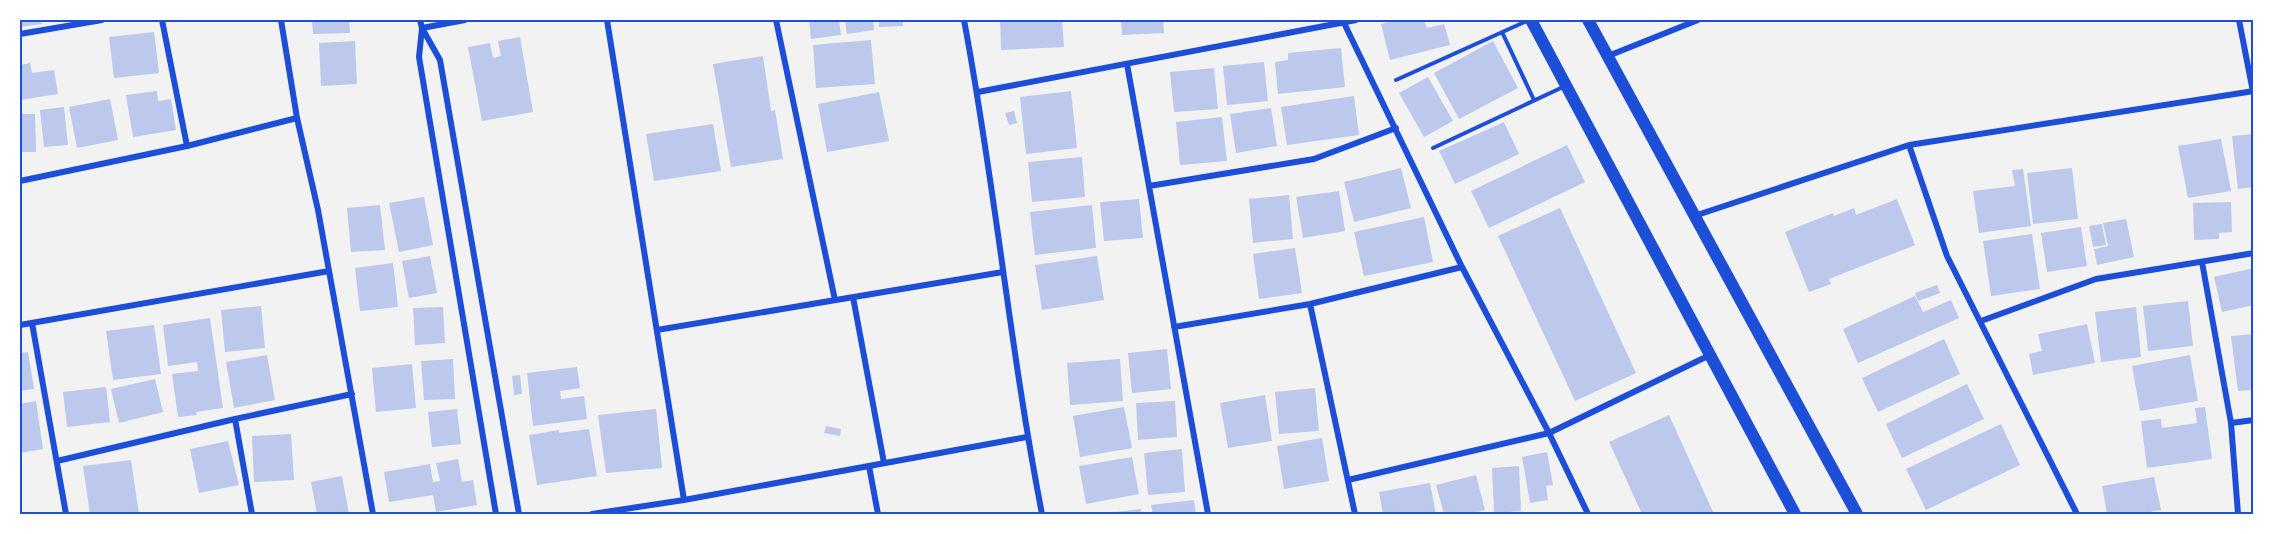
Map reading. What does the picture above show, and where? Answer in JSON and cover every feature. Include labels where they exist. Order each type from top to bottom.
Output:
[{"type":"main road","points":[[1530,20],[1795,514]]},
{"type":"main road","points":[[1588,20],[1857,514]]},
{"type":"street","points":[[20,34],[102,20]]},
{"type":"street","points":[[162,20],[187,146]]},
{"type":"street","points":[[281,20],[297,118],[318,210],[374,514]]},
{"type":"street","points":[[420,20],[440,60],[519,514]]},
{"type":"street","points":[[422,28],[465,20]]},
{"type":"street","points":[[607,20],[684,500]]},
{"type":"street","points":[[776,20],[835,300]]},
{"type":"street","points":[[964,20],[978,92],[1027,437],[1042,514]]},
{"type":"street","points":[[978,92],[1356,20]]},
{"type":"street","points":[[1608,56],[1698,20]]},
{"type":"street","points":[[1695,216],[1909,145],[2253,91],[2239,20]]},
{"type":"street","points":[[1344,23],[1462,267],[1549,433],[1588,514]]},
{"type":"street","points":[[422,28],[419,57],[496,514]]},
{"type":"street","points":[[1127,64],[1208,514]]},
{"type":"street","points":[[20,181],[187,146],[297,118]]},
{"type":"street","points":[[1149,186],[1314,159],[1396,128]]},
{"type":"street","points":[[1909,145],[1947,256],[2077,514]]},
{"type":"street","points":[[1981,321],[2096,279],[2253,253]]},
{"type":"street","points":[[2202,262],[2231,423],[2238,514]]},
{"type":"street","points":[[1174,327],[1310,304],[1462,267]]},
{"type":"street","points":[[20,325],[329,270]]},
{"type":"street","points":[[657,330],[1003,273]]},
{"type":"street","points":[[853,297],[884,463]]},
{"type":"street","points":[[1310,304],[1355,514]]},
{"type":"street","points":[[32,323],[66,514]]},
{"type":"street","points":[[1348,480],[1549,433],[1710,355]]},
{"type":"street","points":[[57,461],[352,394]]},
{"type":"street","points":[[235,419],[252,514]]},
{"type":"street","points":[[2231,423],[2253,420]]},
{"type":"street","points":[[592,514],[684,500],[1027,437]]},
{"type":"street","points":[[869,466],[878,514]]},
{"type":"lane","points":[[1396,80],[1530,20]]},
{"type":"lane","points":[[1502,32],[1534,100]]},
{"type":"lane","points":[[1433,148],[1566,85]]},
{"type":"building","points":[[20,20],[41,20],[42,24],[20,27]]},
{"type":"building","points":[[312,20],[349,20],[350,33],[313,34]]},
{"type":"building","points":[[809,20],[839,20],[841,35],[811,39]]},
{"type":"building","points":[[845,20],[873,20],[874,30],[847,34]]},
{"type":"building","points":[[879,20],[903,20],[903,26],[879,27]]},
{"type":"building","points":[[1000,20],[1062,20],[1064,47],[1001,50]]},
{"type":"building","points":[[1121,20],[1163,20],[1164,33],[1122,35]]},
{"type":"building","points":[[1398,20],[1424,20],[1427,28],[1444,24],[1450,45],[1390,60],[1381,24]]},
{"type":"building","points":[[154,32],[159,73],[114,78],[109,37]]},
{"type":"building","points":[[520,37],[533,112],[482,121],[468,47],[490,43],[493,58],[501,56],[498,41]]},
{"type":"building","points":[[871,40],[875,84],[816,88],[813,45]]},
{"type":"building","points":[[355,41],[357,84],[321,86],[319,43]]},
{"type":"building","points":[[1493,41],[1518,88],[1459,119],[1434,73]]},
{"type":"building","points":[[1341,48],[1345,87],[1278,94],[1275,62],[1288,60],[1288,53]]},
{"type":"building","points":[[763,56],[771,111],[775,110],[783,159],[731,167],[713,64]]},
{"type":"building","points":[[1264,62],[1268,101],[1227,105],[1223,66]]},
{"type":"building","points":[[30,63],[32,73],[54,70],[58,94],[20,100],[20,65]]},
{"type":"building","points":[[1214,68],[1218,109],[1174,112],[1170,72]]},
{"type":"building","points":[[1428,77],[1453,121],[1424,137],[1399,93]]},
{"type":"building","points":[[157,91],[158,101],[171,99],[176,130],[133,137],[126,95]]},
{"type":"building","points":[[1071,91],[1077,148],[1026,154],[1020,97]]},
{"type":"building","points":[[879,92],[889,141],[827,152],[818,104]]},
{"type":"building","points":[[1354,96],[1359,135],[1287,145],[1281,107]]},
{"type":"building","points":[[110,99],[118,140],[77,148],[69,107]]},
{"type":"building","points":[[64,107],[68,145],[44,147],[40,110]]},
{"type":"building","points":[[1271,108],[1277,146],[1236,153],[1230,114]]},
{"type":"building","points":[[1014,111],[1017,123],[1009,125],[1005,113]]},
{"type":"building","points":[[20,114],[35,114],[36,152],[20,152]]},
{"type":"building","points":[[1222,117],[1227,161],[1180,165],[1176,122]]},
{"type":"building","points":[[1504,122],[1519,154],[1455,184],[1439,151]]},
{"type":"building","points":[[713,124],[721,171],[654,181],[646,134]]},
{"type":"building","points":[[2254,134],[2254,187],[2238,189],[2232,136]]},
{"type":"building","points":[[2221,139],[2231,191],[2188,198],[2178,146]]},
{"type":"building","points":[[1567,145],[1585,182],[1489,228],[1471,191]]},
{"type":"building","points":[[1082,157],[1085,197],[1032,202],[1028,162]]},
{"type":"building","points":[[1401,168],[1411,208],[1354,222],[1344,182]]},
{"type":"building","points":[[2072,168],[2078,219],[2033,224],[2027,173]]},
{"type":"building","points":[[2023,169],[2031,226],[1979,233],[1973,191],[2015,186],[2012,170]]},
{"type":"building","points":[[1339,191],[1345,231],[1303,238],[1296,197]]},
{"type":"building","points":[[1289,195],[1293,239],[1253,243],[1249,199]]},
{"type":"building","points":[[424,197],[433,245],[399,252],[389,203]]},
{"type":"building","points":[[1139,199],[1143,238],[1104,241],[1100,202]]},
{"type":"building","points":[[1897,199],[1915,245],[1829,279],[1831,284],[1809,292],[1785,232],[1833,213],[1834,216],[1854,208],[1856,215]]},
{"type":"building","points":[[2231,202],[2232,232],[2219,233],[2219,239],[2194,240],[2193,203]]},
{"type":"building","points":[[380,205],[385,250],[351,252],[347,208]]},
{"type":"building","points":[[1092,205],[1096,248],[1035,255],[1030,212]]},
{"type":"building","points":[[1560,208],[1636,373],[1575,401],[1498,236]]},
{"type":"building","points":[[1424,217],[1433,262],[1364,276],[1354,232]]},
{"type":"building","points":[[2126,219],[2134,257],[2097,265],[2094,249],[2108,246],[2103,223]]},
{"type":"building","points":[[2102,224],[2106,245],[2093,247],[2089,226]]},
{"type":"building","points":[[2081,227],[2087,266],[2047,272],[2041,233]]},
{"type":"building","points":[[2032,234],[2040,289],[1991,296],[1983,241]]},
{"type":"building","points":[[1295,248],[1302,293],[1259,299],[1253,254]]},
{"type":"building","points":[[430,256],[437,293],[409,298],[402,261]]},
{"type":"building","points":[[1097,256],[1104,300],[1042,310],[1035,265]]},
{"type":"building","points":[[393,263],[398,307],[360,311],[355,268]]},
{"type":"building","points":[[2254,268],[2254,305],[2222,312],[2214,277]]},
{"type":"building","points":[[1937,285],[1940,293],[1918,301],[1915,293]]},
{"type":"building","points":[[1915,296],[1923,312],[1951,300],[1959,318],[1858,363],[1843,329]]},
{"type":"building","points":[[2188,301],[2193,346],[2148,351],[2143,306]]},
{"type":"building","points":[[261,306],[265,348],[225,352],[221,310]]},
{"type":"building","points":[[443,307],[445,343],[415,345],[413,308]]},
{"type":"building","points":[[2136,307],[2141,357],[2101,362],[2095,312]]},
{"type":"building","points":[[210,318],[223,408],[178,417],[172,374],[198,371],[197,362],[168,366],[163,325]]},
{"type":"building","points":[[2087,324],[2095,363],[2033,375],[2029,354],[2042,351],[2038,334]]},
{"type":"building","points":[[154,325],[161,374],[113,380],[106,331]]},
{"type":"building","points":[[2254,334],[2254,390],[2238,391],[2231,336]]},
{"type":"building","points":[[1944,339],[1960,374],[1878,412],[1862,378]]},
{"type":"building","points":[[1167,349],[1171,389],[1132,393],[1128,353]]},
{"type":"building","points":[[28,352],[34,389],[20,391],[20,353]]},
{"type":"building","points":[[267,355],[275,400],[234,408],[226,362]]},
{"type":"building","points":[[2190,355],[2198,401],[2140,411],[2132,366]]},
{"type":"building","points":[[453,359],[455,399],[424,400],[421,361]]},
{"type":"building","points":[[1120,359],[1123,401],[1070,405],[1067,363]]},
{"type":"building","points":[[412,364],[416,408],[376,412],[372,368]]},
{"type":"building","points":[[577,367],[580,388],[560,391],[561,399],[584,396],[587,419],[533,426],[527,373]]},
{"type":"building","points":[[520,375],[522,394],[514,395],[512,376]]},
{"type":"building","points":[[155,379],[163,412],[119,423],[111,389]]},
{"type":"building","points":[[1967,384],[1984,419],[1902,458],[1886,424]]},
{"type":"building","points":[[106,387],[110,422],[67,427],[63,392]]},
{"type":"building","points":[[1315,388],[1319,431],[1279,434],[1275,392]]},
{"type":"building","points":[[1265,395],[1272,441],[1228,448],[1220,403]]},
{"type":"building","points":[[36,401],[43,449],[20,453],[20,404]]},
{"type":"building","points":[[1175,401],[1177,437],[1138,440],[1136,403]]},
{"type":"building","points":[[1124,407],[1132,448],[1080,457],[1073,416]]},
{"type":"building","points":[[2205,407],[2212,459],[2147,468],[2141,421],[2161,419],[2162,428],[2197,423],[2195,408]]},
{"type":"building","points":[[457,409],[461,444],[432,447],[428,412]]},
{"type":"building","points":[[656,409],[662,468],[606,473],[598,415]]},
{"type":"building","points":[[1669,415],[1714,514],[1642,514],[1609,442]]},
{"type":"building","points":[[2001,424],[2020,465],[1926,510],[1906,469]]},
{"type":"building","points":[[826,426],[841,429],[840,436],[824,433]]},
{"type":"building","points":[[589,429],[597,476],[537,485],[529,435],[559,430],[559,433]]},
{"type":"building","points":[[291,434],[294,480],[254,482],[252,436]]},
{"type":"building","points":[[1322,438],[1329,481],[1284,489],[1277,446]]},
{"type":"building","points":[[228,441],[239,485],[199,493],[190,449]]},
{"type":"building","points":[[1182,449],[1185,492],[1148,495],[1144,453]]},
{"type":"building","points":[[1547,452],[1553,485],[1546,486],[1548,500],[1530,503],[1522,457]]},
{"type":"building","points":[[1132,457],[1139,494],[1086,504],[1079,466]]},
{"type":"building","points":[[458,459],[462,482],[473,480],[477,505],[436,512],[433,495],[389,502],[384,472],[430,464],[433,482],[440,481],[436,463]]},
{"type":"building","points":[[131,460],[139,514],[90,514],[83,466]]},
{"type":"building","points":[[1519,466],[1521,511],[1494,513],[1492,468]]},
{"type":"building","points":[[1476,475],[1485,510],[1467,514],[1444,514],[1436,485]]},
{"type":"building","points":[[342,476],[349,514],[317,514],[311,482]]},
{"type":"building","points":[[2154,477],[2161,510],[2137,514],[2107,514],[2102,486]]},
{"type":"building","points":[[1430,483],[1436,514],[1383,514],[1379,492]]},
{"type":"building","points":[[1194,500],[1196,514],[1153,514],[1151,505]]},
{"type":"building","points":[[1141,509],[1141,514],[1106,514],[1106,513]]}]
